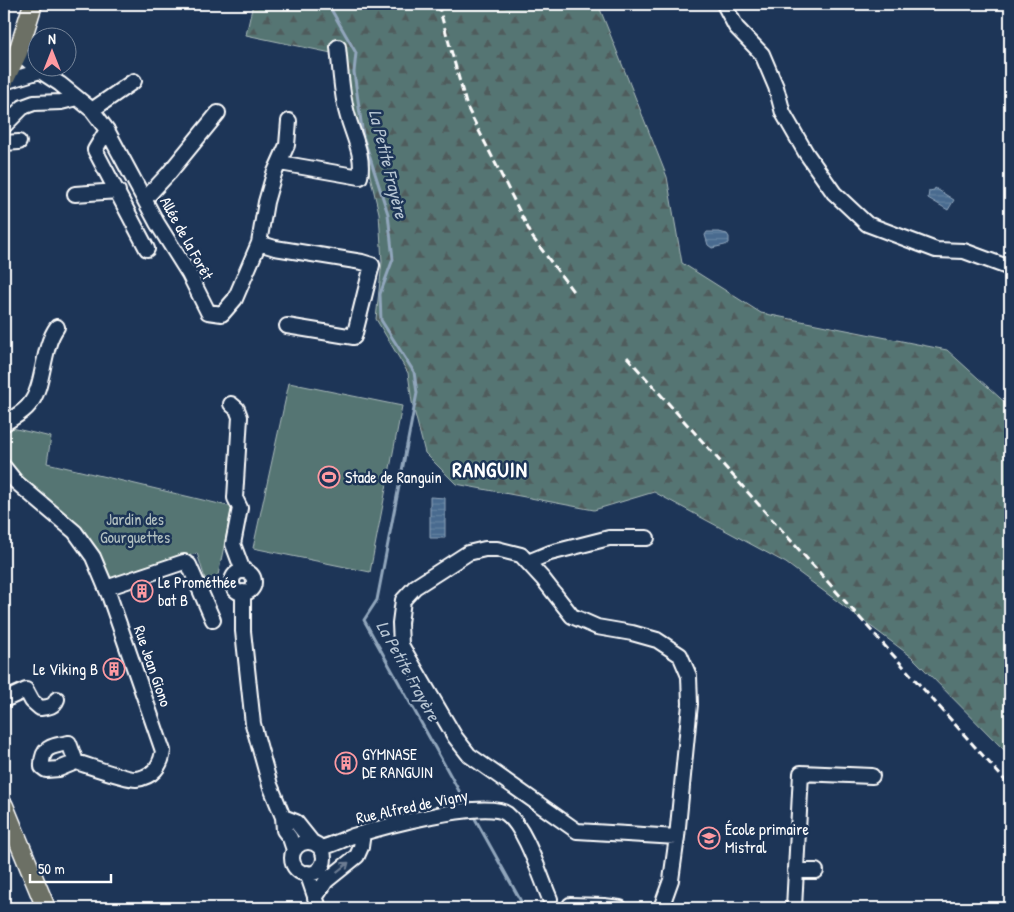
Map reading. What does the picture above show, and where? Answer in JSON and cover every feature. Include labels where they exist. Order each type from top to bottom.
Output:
[{"type":"main road","points":[[4,82],[33,4]]},
{"type":"main road","points":[[4,806],[46,908]]},
{"type":"street","points":[[724,4],[736,27],[762,54],[776,87],[783,113],[806,154],[834,193],[867,224],[936,250],[964,251],[1010,268]]},
{"type":"street","points":[[280,163],[360,177],[362,168],[357,144],[345,106],[338,47]]},
{"type":"street","name":"Allée de la Forêt","points":[[12,58],[28,65]]},
{"type":"street","points":[[4,82],[28,75]]},
{"type":"street","name":"Allée de la Forêt","points":[[50,78],[92,110],[107,130],[157,223],[189,274],[208,312],[222,314],[236,299],[259,243],[266,202],[274,174],[287,145],[289,121]]},
{"type":"street","points":[[92,110],[134,82]]},
{"type":"street","points":[[4,126],[24,107],[77,98]]},
{"type":"street","points":[[145,199],[218,113]]},
{"type":"street","points":[[107,130],[95,150],[147,249]]},
{"type":"street","points":[[4,143],[19,142]]},
{"type":"street","points":[[75,194],[118,191]]},
{"type":"street","points":[[259,243],[275,248],[372,265],[354,337],[287,326]]},
{"type":"street","points":[[4,424],[29,405],[35,396],[50,336],[57,327]]},
{"type":"street","points":[[231,404],[237,409],[240,417],[235,498],[240,508],[233,544],[243,571],[234,575],[232,582],[234,588],[243,592],[243,631],[253,724],[270,785],[284,817],[284,830],[290,838],[294,850],[292,859],[295,867],[307,874],[316,872],[322,865],[324,856],[296,822],[284,817]]},
{"type":"street","name":"Rue Jean Giono","points":[[4,467],[16,482],[75,532],[94,557],[154,721],[163,751],[162,762],[157,769],[135,780],[76,762]]},
{"type":"street","points":[[528,562],[550,553],[609,538],[647,538]]},
{"type":"street","points":[[661,908],[671,880],[677,837],[690,704],[689,676],[680,656],[657,640],[632,633],[597,627],[572,616],[522,555],[497,549],[485,549],[468,553],[415,587],[403,600],[400,623],[402,646],[450,728],[469,755],[577,831],[677,837]]},
{"type":"street","points":[[106,588],[184,562],[189,565],[212,620]]},
{"type":"street","points":[[4,700],[26,690],[32,701],[40,708],[51,707],[57,699]]},
{"type":"street","points":[[794,908],[801,773],[872,776]]},
{"type":"street","name":"Rue Alfred de Vigny","points":[[316,845],[460,810],[506,813],[521,833],[532,853],[547,904]]},
{"type":"street","points":[[317,903],[326,881],[357,856],[361,847],[363,833]]},
{"type":"street","points":[[294,850],[302,843],[316,845]]},
{"type":"street","points":[[795,870],[816,871]]},
{"type":"street","points":[[307,874],[317,903]]},
{"type":"street","points":[[547,904],[553,897],[561,897],[570,906],[620,908]]},
{"type":"green space","points":[[253,4],[598,4],[667,177],[682,263],[761,313],[947,350],[1010,407],[1010,756],[912,657],[786,563],[654,492],[594,510],[456,484],[425,453],[412,402],[408,373],[376,319],[382,262],[379,213],[341,55],[246,35]]},
{"type":"green space","name":"Stade de Ranguin","points":[[289,383],[402,406],[370,572],[253,548]]},
{"type":"green space","name":"Jardin des Gourguettes","points":[[12,428],[51,437],[47,463],[232,507],[217,580],[218,586],[208,588],[197,553],[112,582],[97,549],[74,521],[28,484],[4,460],[4,435]]},
{"type":"water","points":[[935,188],[954,200],[948,210],[928,198],[929,191]]},
{"type":"water","points":[[707,232],[727,234],[729,243],[712,248],[708,245],[705,235]]},
{"type":"water","points":[[430,497],[445,498],[445,538],[430,538]]},
{"type":"waterway","name":"La Petite Frayère","points":[[328,4],[356,53],[354,72],[363,136],[388,214],[393,259],[380,294],[381,320],[414,372],[417,393],[377,600],[364,620],[468,807]]},
{"type":"waterway","name":"La Petite Frayère","points":[[473,815],[523,908]]},
{"type":"railway","points":[[438,4],[467,107],[533,238],[575,294]]},
{"type":"railway","points":[[627,357],[1010,786]]},
{"type":"place","name":"Stade de Ranguin","points":[[329,477]]},
{"type":"place","name":"Le Prométhée bat B","points":[[142,591]]},
{"type":"place","name":"Le Viking B","points":[[114,669]]},
{"type":"place","name":"GYMNASE DE RANGUIN","points":[[346,763]]},
{"type":"place","name":"École primaire Mistral","points":[[709,838]]},
{"type":"district","name":"RANGUIN","points":[[490,470]]}]
